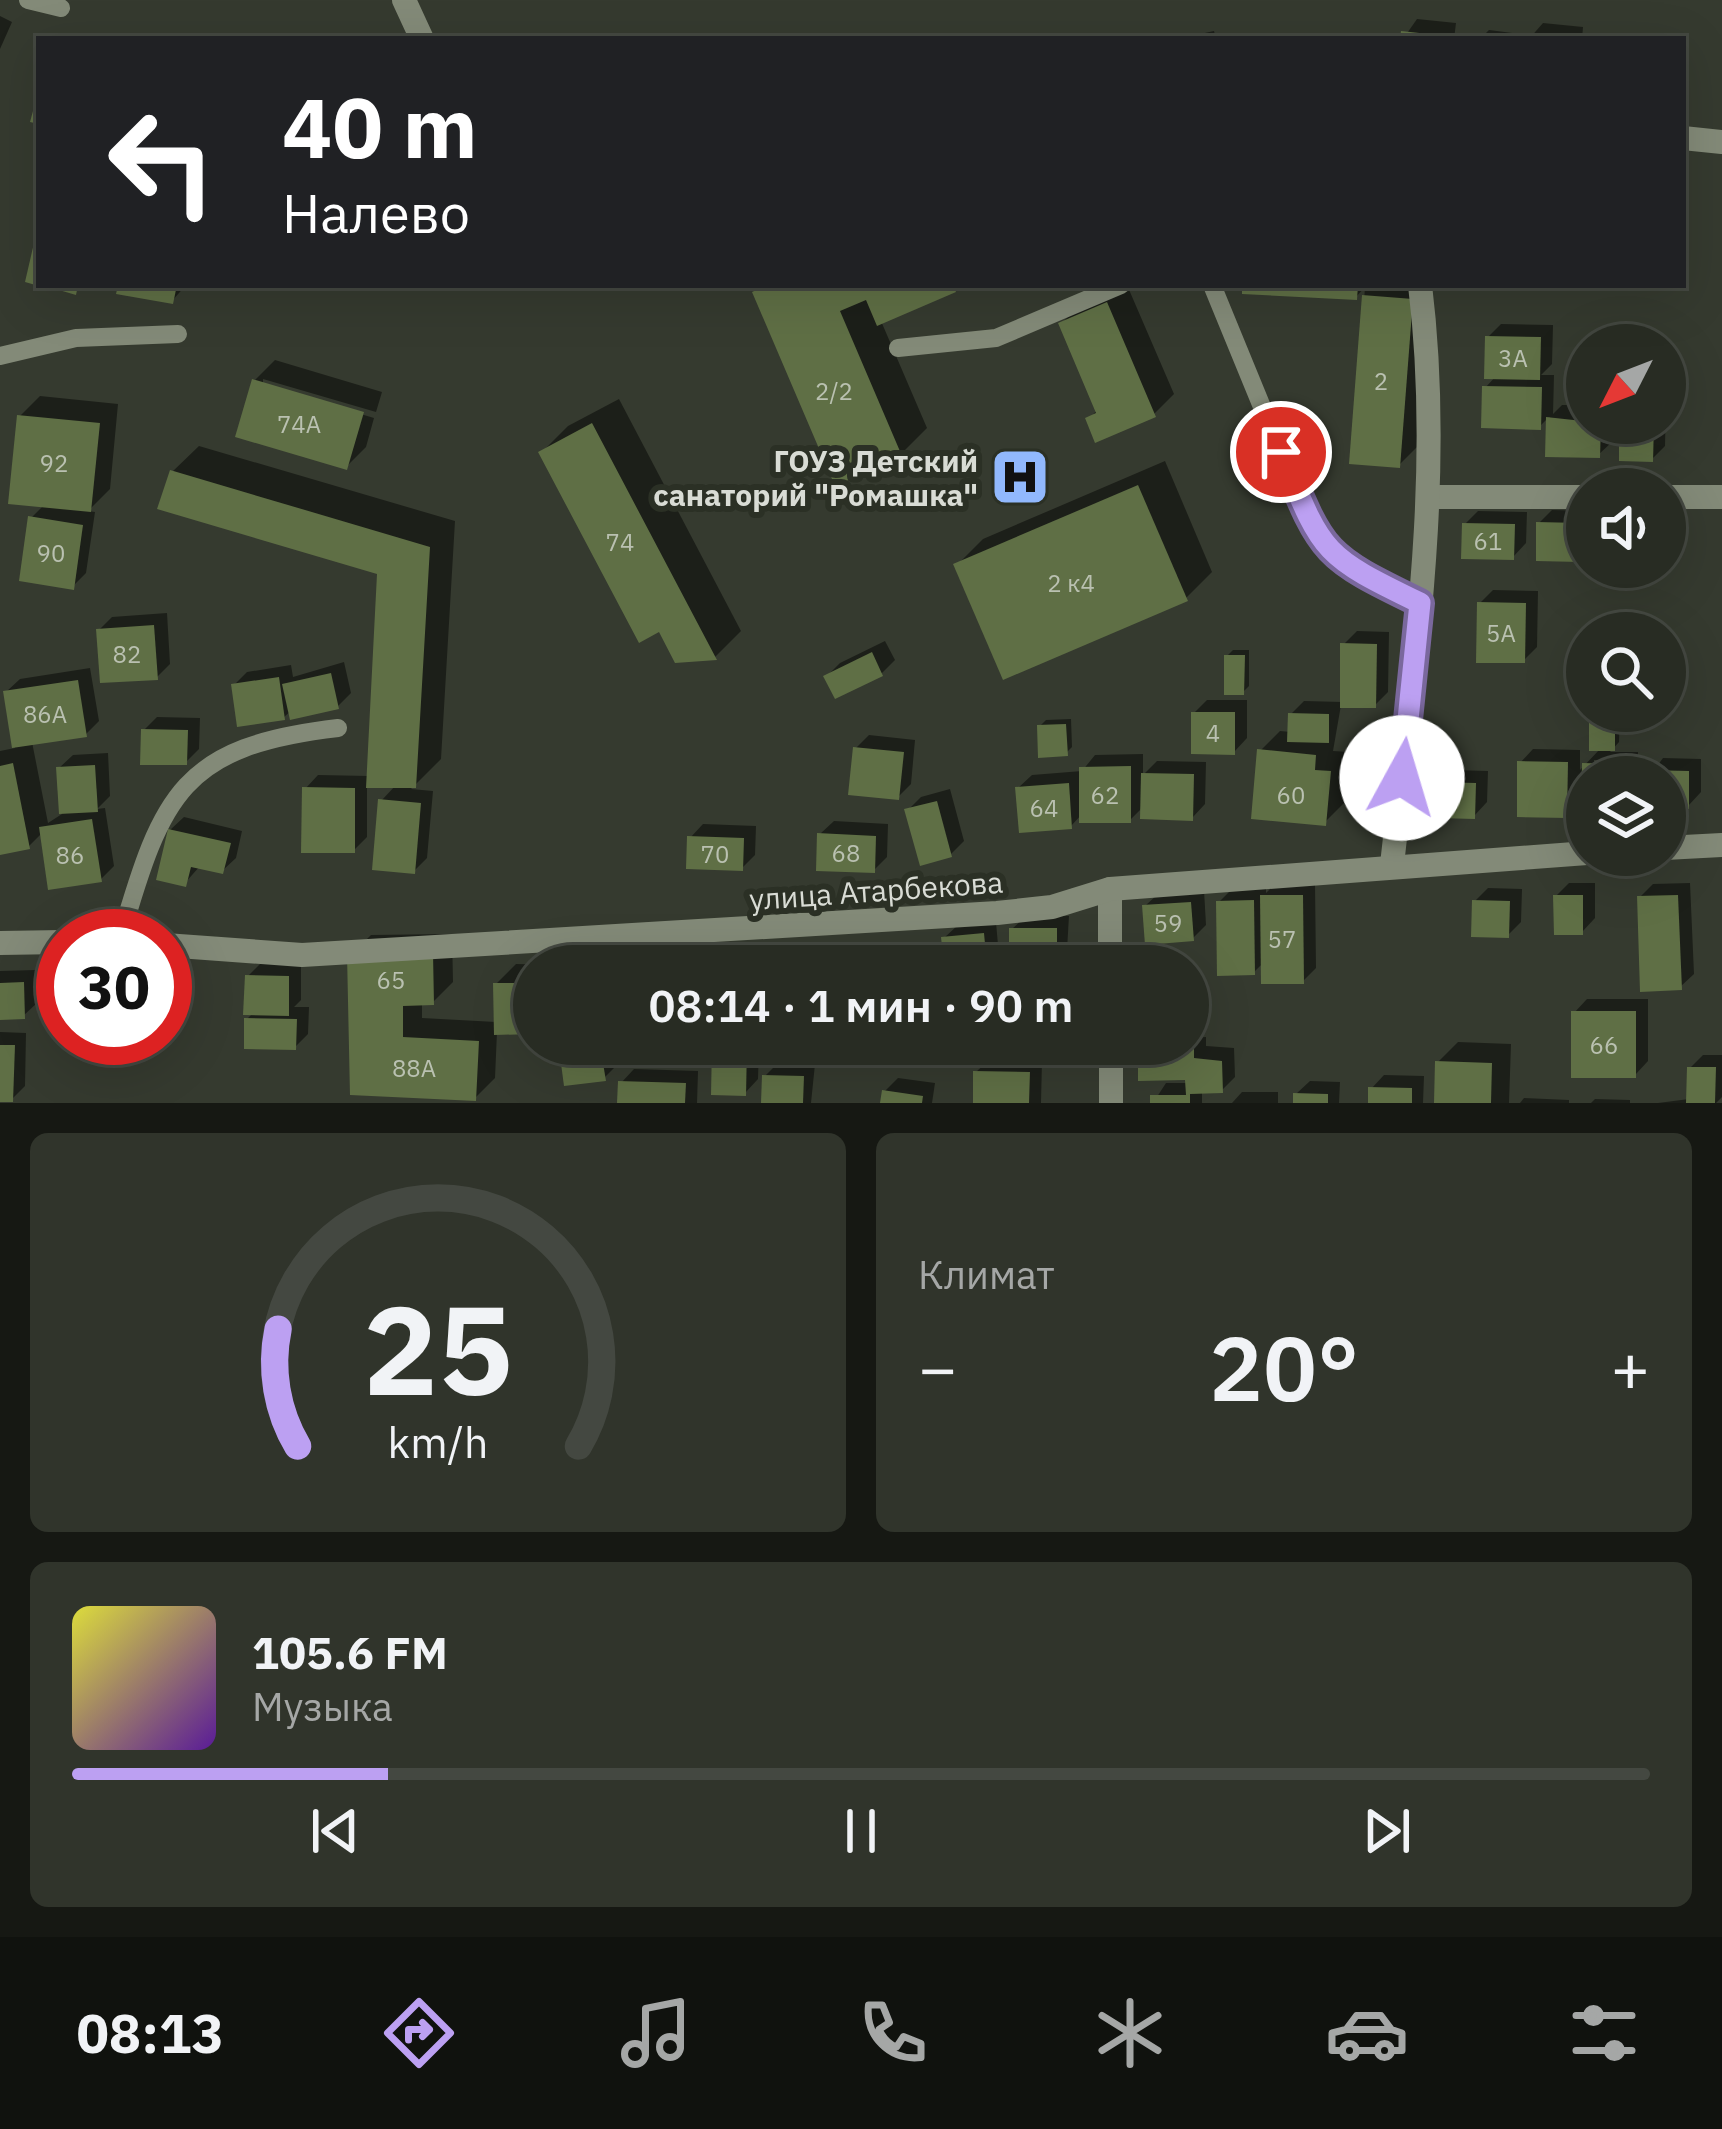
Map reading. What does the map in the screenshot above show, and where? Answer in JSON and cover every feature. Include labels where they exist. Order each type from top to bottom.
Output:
[{"type":"street","points":[[404,0],[421,36]]},
{"type":"street","points":[[1686,138],[1722,142]]},
{"type":"street","points":[[1392,865],[1431,497],[1430,346],[1420,288]]},
{"type":"street","points":[[1431,497],[1566,497]]},
{"type":"street","points":[[1686,497],[1722,497]]},
{"type":"street","points":[[1686,847],[1722,845]]},
{"type":"street","name":"улица Атарбекова","points":[[192,947],[325,954],[997,913],[1052,908],[1110,890],[1566,854]]},
{"type":"street","points":[[1110,890],[1110,945]]},
{"type":"street","points":[[0,943],[36,942]]},
{"type":"street","points":[[1111,1065],[1111,1103]]},
{"type":"lane","points":[[28,0],[62,8]]},
{"type":"lane","points":[[898,348],[996,338],[1114,288]]},
{"type":"lane","points":[[1213,288],[1316,536],[1342,566],[1420,603]]},
{"type":"lane","points":[[0,356],[76,338],[178,334]]},
{"type":"lane","points":[[129,909],[152,832],[202,770],[271,736],[338,728]]},
{"type":"building","points":[[1401,31],[1447,36],[1400,36]]},
{"type":"building","points":[[36,234],[36,285],[25,282]]},
{"type":"building","points":[[117,288],[176,288],[173,304],[116,294]]},
{"type":"building","points":[[761,288],[954,288],[956,292],[877,326],[866,300],[840,311],[902,456],[835,486],[752,292]]},
{"type":"building","points":[[1242,288],[1358,288],[1357,300],[1242,294]]},
{"type":"building","points":[[1362,295],[1413,299],[1400,468],[1349,464]]},
{"type":"building","points":[[1107,302],[1156,417],[1095,443],[1085,418],[1096,413],[1058,323]]},
{"type":"building","points":[[1485,336],[1541,337],[1540,380],[1484,379]]},
{"type":"building","points":[[252,379],[364,412],[347,470],[235,437]]},
{"type":"building","points":[[1482,386],[1542,387],[1541,430],[1481,428]]},
{"type":"building","points":[[17,415],[100,423],[91,512],[8,504]]},
{"type":"building","points":[[1546,417],[1566,419],[1566,444],[1600,444],[1600,458],[1545,457]]},
{"type":"building","points":[[592,423],[717,660],[675,663],[659,632],[639,643],[538,452]]},
{"type":"building","points":[[1619,444],[1653,444],[1653,462],[1619,461]]},
{"type":"building","points":[[170,470],[430,547],[416,788],[366,788],[377,574],[157,509]]},
{"type":"building","points":[[1138,485],[1188,601],[1003,680],[953,564]]},
{"type":"building","points":[[28,516],[83,525],[74,590],[19,581]]},
{"type":"building","points":[[1536,522],[1566,523],[1566,562],[1536,561]]},
{"type":"building","points":[[1462,523],[1515,524],[1514,560],[1461,559]]},
{"type":"building","points":[[1477,602],[1526,603],[1525,663],[1476,663]]},
{"type":"building","points":[[154,625],[158,680],[100,683],[96,629]]},
{"type":"building","points":[[1340,643],[1377,644],[1376,708],[1340,708]]},
{"type":"building","points":[[872,652],[883,676],[835,699],[823,676]]},
{"type":"building","points":[[1224,655],[1245,655],[1244,695],[1224,695]]},
{"type":"building","points":[[331,673],[339,709],[290,720],[282,684]]},
{"type":"building","points":[[279,677],[285,720],[237,727],[231,684]]},
{"type":"building","points":[[78,680],[87,737],[12,748],[3,691]]},
{"type":"building","points":[[1191,712],[1235,712],[1235,755],[1191,754]]},
{"type":"building","points":[[1288,713],[1329,714],[1329,743],[1287,742]]},
{"type":"building","points":[[1066,724],[1068,756],[1038,758],[1037,725]]},
{"type":"building","points":[[141,729],[188,730],[187,765],[140,765]]},
{"type":"building","points":[[1589,732],[1615,732],[1615,751],[1589,751]]},
{"type":"building","points":[[853,747],[904,752],[899,800],[848,795]]},
{"type":"building","points":[[1257,749],[1316,755],[1315,770],[1331,771],[1326,826],[1251,819]]},
{"type":"building","points":[[1517,761],[1566,762],[1566,818],[1517,817]]},
{"type":"building","points":[[13,763],[30,849],[0,855],[0,766]]},
{"type":"building","points":[[95,765],[98,812],[59,814],[56,767]]},
{"type":"building","points":[[1131,766],[1131,823],[1079,823],[1079,767]]},
{"type":"building","points":[[1686,771],[1689,771],[1686,809]]},
{"type":"building","points":[[1141,773],[1194,774],[1193,821],[1140,819]]},
{"type":"building","points":[[1437,782],[1476,783],[1475,819],[1437,818]]},
{"type":"building","points":[[1069,783],[1072,829],[1019,833],[1015,787]]},
{"type":"building","points":[[302,787],[355,788],[355,853],[301,853]]},
{"type":"building","points":[[378,799],[421,803],[415,874],[372,870]]},
{"type":"building","points":[[937,801],[952,857],[920,866],[904,809]]},
{"type":"building","points":[[92,819],[102,882],[48,890],[39,827]]},
{"type":"building","points":[[168,829],[231,843],[223,874],[191,867],[186,887],[156,880]]},
{"type":"building","points":[[817,833],[876,836],[875,873],[816,871]]},
{"type":"building","points":[[687,836],[744,838],[743,871],[686,869]]},
{"type":"building","points":[[1260,895],[1303,895],[1304,984],[1261,984]]},
{"type":"building","points":[[1553,895],[1583,895],[1583,935],[1554,935]]},
{"type":"building","points":[[1678,895],[1682,990],[1640,992],[1637,896]]},
{"type":"building","points":[[1254,900],[1255,975],[1217,976],[1216,901]]},
{"type":"building","points":[[1472,900],[1510,901],[1509,938],[1471,937]]},
{"type":"building","points":[[1191,902],[1194,941],[1145,945],[1142,905]]},
{"type":"building","points":[[1009,928],[1057,928],[1057,945],[1009,945]]},
{"type":"building","points":[[984,933],[985,945],[942,945],[941,937]]},
{"type":"building","points":[[433,953],[434,1005],[403,1006],[403,1037],[479,1041],[476,1101],[350,1095],[347,954]]},
{"type":"building","points":[[245,975],[289,976],[289,1016],[243,1015]]},
{"type":"building","points":[[24,982],[25,1019],[0,1020],[0,983]]},
{"type":"building","points":[[493,983],[513,983],[513,1035],[494,1035]]},
{"type":"building","points":[[1571,1011],[1636,1011],[1636,1078],[1571,1078]]},
{"type":"building","points":[[244,1018],[297,1019],[296,1050],[244,1049]]},
{"type":"building","points":[[0,1045],[15,1045],[13,1102],[0,1102]]},
{"type":"building","points":[[1222,1061],[1223,1093],[1190,1094],[1190,1103],[1150,1103],[1150,1095],[1186,1095],[1185,1080],[1138,1081],[1138,1065]]},
{"type":"building","points":[[1435,1061],[1492,1063],[1491,1103],[1434,1103]]},
{"type":"building","points":[[561,1065],[603,1065],[606,1081],[564,1086]]},
{"type":"building","points":[[712,1065],[747,1065],[746,1096],[711,1095]]},
{"type":"building","points":[[1687,1067],[1716,1067],[1715,1103],[1686,1103]]},
{"type":"building","points":[[973,1071],[1030,1072],[1029,1103],[973,1103]]},
{"type":"building","points":[[762,1075],[804,1076],[803,1103],[761,1103]]},
{"type":"building","points":[[618,1081],[686,1083],[685,1103],[617,1103]]},
{"type":"building","points":[[1368,1087],[1412,1088],[1412,1103],[1368,1103]]},
{"type":"building","points":[[882,1090],[923,1096],[922,1103],[880,1103]]},
{"type":"building","points":[[1293,1093],[1328,1094],[1328,1103],[1293,1103]]},
{"type":"place","name":"ГОУЗ Детский санаторий \"Ромашка\"","points":[[1020,477]]},
{"type":"route","points":[[1281,452],[1316,536],[1342,566],[1420,603],[1402,778]]}]
